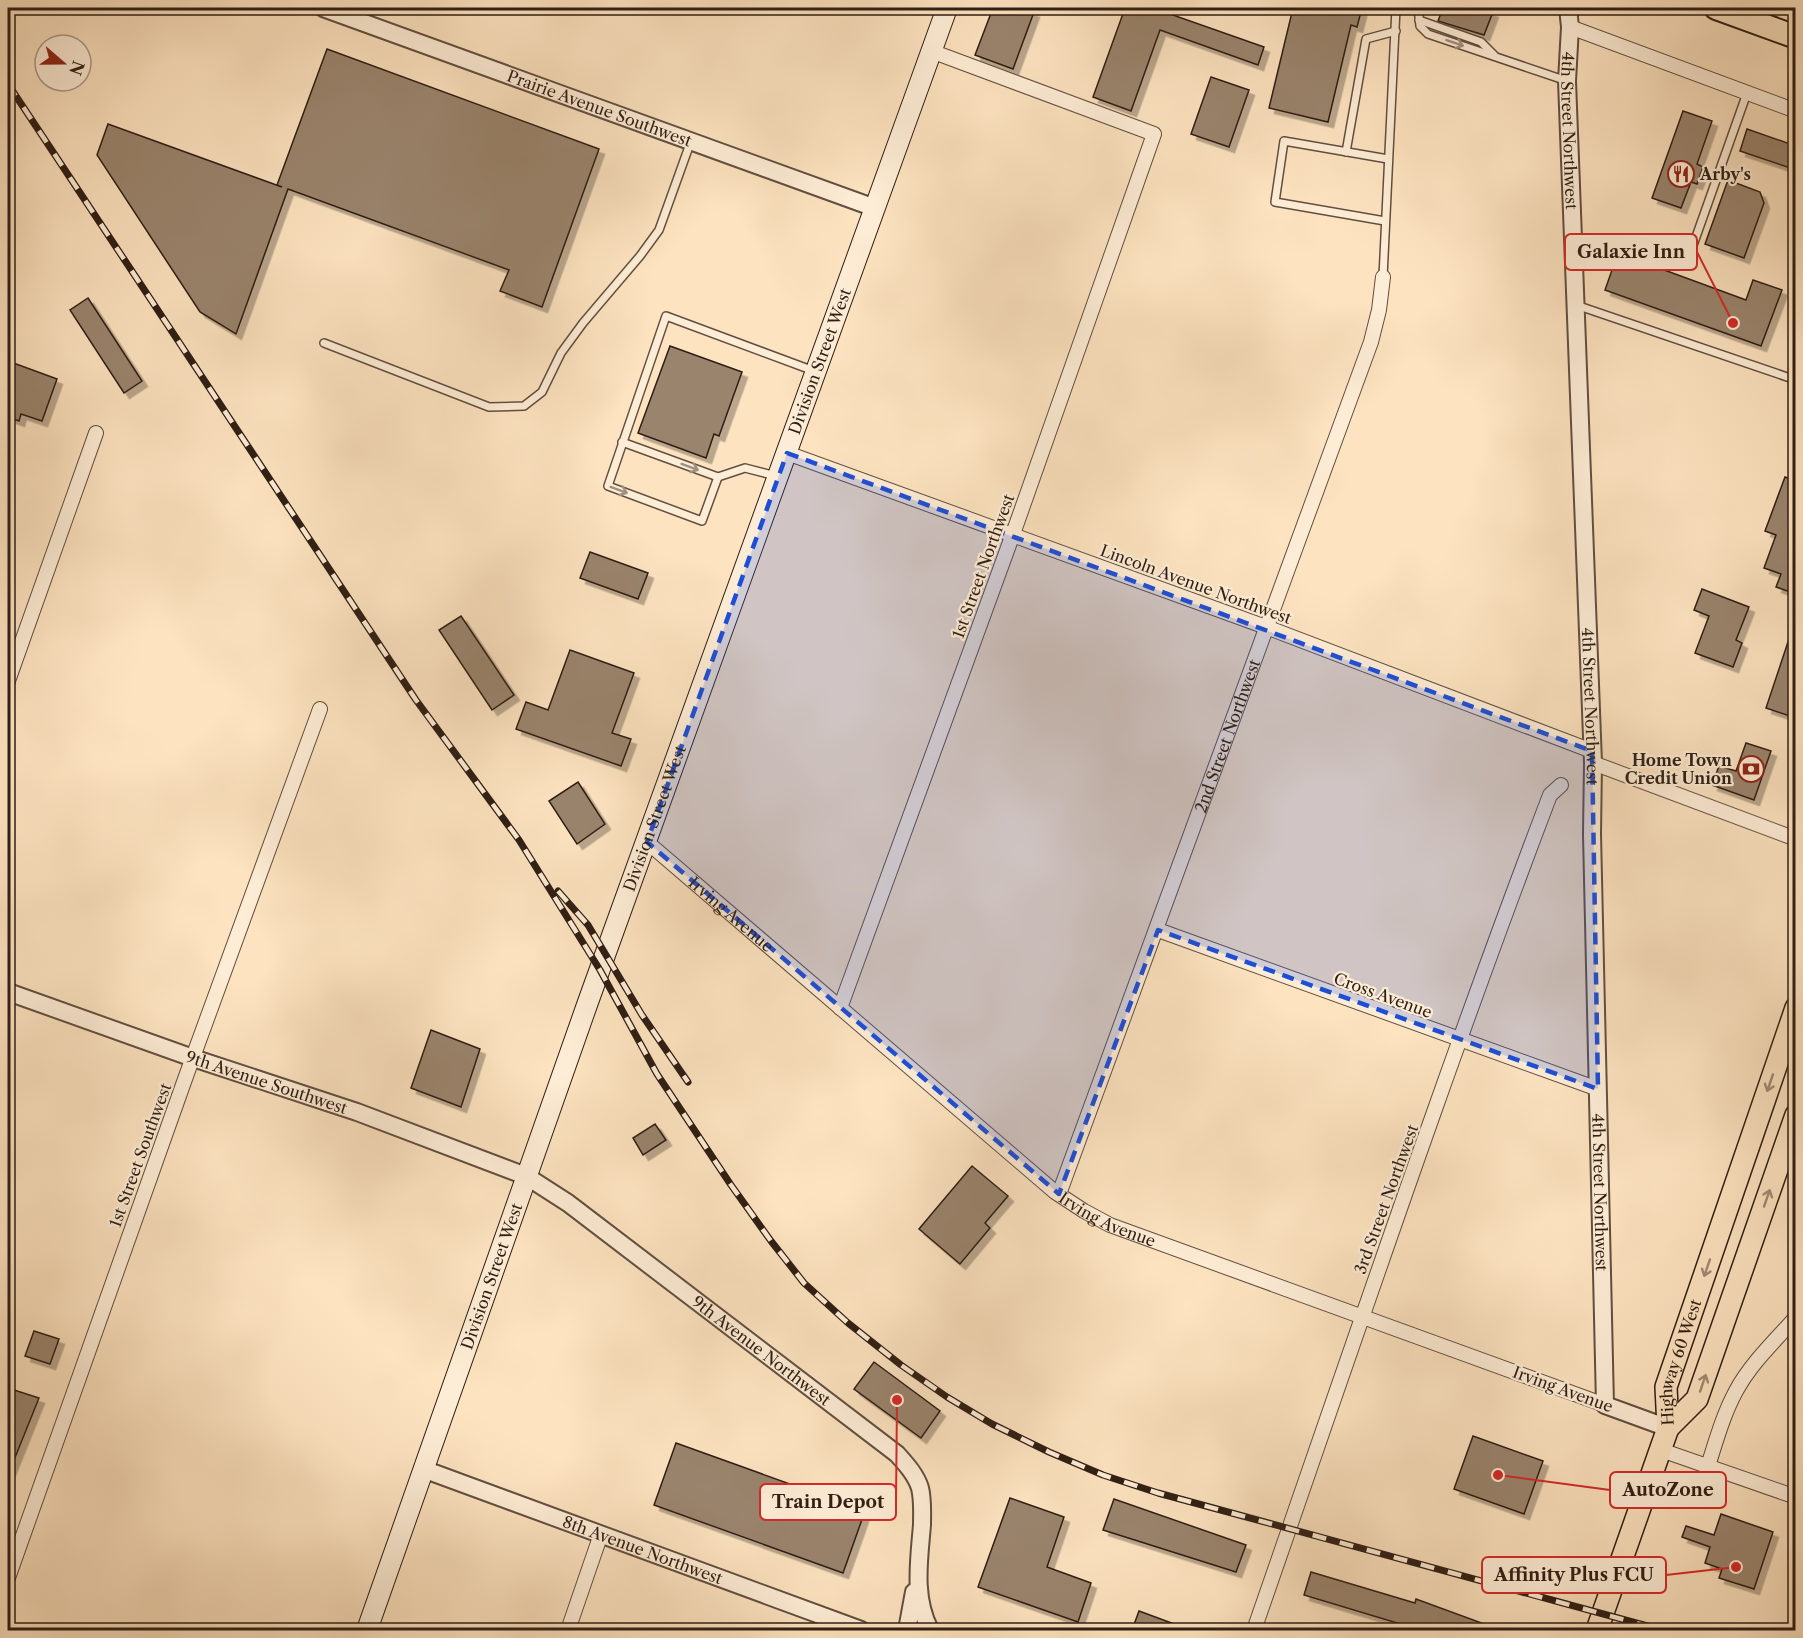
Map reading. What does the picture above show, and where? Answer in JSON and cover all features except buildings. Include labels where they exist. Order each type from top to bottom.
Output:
[{"type":"highway","points":[[1716,8],[1796,38]]},
{"type":"main road","name":"Division Street West","points":[[367,1630],[526,1176],[947,8]]},
{"type":"main road","name":"Highway 60 West","points":[[1668,1428],[1666,1387],[1796,1008]]},
{"type":"main road","name":"Highway 60 West","points":[[1668,1428],[1697,1399],[1796,1115]]},
{"type":"main road","points":[[1597,1630],[1668,1428]]},
{"type":"street","name":"Prairie Avenue Southwest","points":[[322,8],[875,208]]},
{"type":"street","name":"4th Street Northwest","points":[[1565,13],[1592,757],[1605,1405]]},
{"type":"street","points":[[1565,13],[1748,93],[1796,111]]},
{"type":"street","name":"1st Street Northwest","points":[[840,1008],[1154,134],[932,51]]},
{"type":"street","name":"2nd Street Northwest","points":[[1059,1194],[1158,930],[1371,342],[1379,310],[1383,277]]},
{"type":"street","points":[[8,681],[96,433]]},
{"type":"street","name":"Lincoln Avenue Northwest","points":[[787,453],[1266,627],[1796,839]]},
{"type":"street","name":"1st Street Southwest","points":[[8,1578],[320,710]]},
{"type":"street","name":"3rd Street Northwest","points":[[1254,1630],[1362,1316],[1504,916],[1550,795],[1562,785]]},
{"type":"street","name":"Irving Avenue","points":[[647,842],[1059,1194],[1084,1211],[1110,1225],[1668,1428]]},
{"type":"street","name":"Cross Avenue","points":[[1158,930],[1598,1089]]},
{"type":"street","name":"9th Avenue Southwest","points":[[8,992],[193,1058],[357,1112],[526,1176]]},
{"type":"street","name":"9th Avenue Northwest","points":[[526,1176],[568,1203],[897,1454],[910,1469],[920,1487],[923,1508],[919,1568]]},
{"type":"street","points":[[1708,1466],[1736,1390],[1754,1364],[1796,1317]]},
{"type":"street","points":[[1661,1450],[1796,1497]]},
{"type":"street","name":"8th Avenue Northwest","points":[[423,1469],[861,1630]]},
{"type":"street","points":[[568,1630],[602,1534]]},
{"type":"street","points":[[907,1630],[919,1568]]},
{"type":"street","points":[[919,1568],[918,1594],[930,1630]]},
{"type":"lane","points":[[1383,277],[1396,8]]},
{"type":"lane","points":[[1418,8],[1420,26],[1428,34],[1567,81]]},
{"type":"lane","points":[[1346,152],[1366,39],[1396,31]]},
{"type":"lane","points":[[1692,251],[1748,93]]},
{"type":"lane","points":[[324,343],[489,407],[524,406],[542,392],[561,353],[640,256],[658,230],[691,141]]},
{"type":"lane","points":[[1385,221],[1275,202],[1284,141],[1388,159]]},
{"type":"lane","points":[[1576,305],[1796,381]]},
{"type":"lane","points":[[718,477],[702,521],[608,486],[666,316],[817,372]]},
{"type":"lane","points":[[622,442],[718,477],[745,468],[778,477]]},
{"type":"highlighted area","points":[[787,453],[1592,751],[1598,1089],[1158,930],[1059,1194],[647,842]]},
{"type":"railway","points":[[8,84],[416,700],[519,840],[600,970],[657,1074],[731,1185],[804,1283],[848,1323],[901,1365],[947,1397],[992,1424],[1103,1475],[1158,1493],[1662,1630]]},
{"type":"railway","points":[[558,891],[588,925],[642,1015],[688,1082]]},
{"type":"place","name":"Arby's","points":[[1681,174]]},
{"type":"place","name":"Galaxie Inn","points":[[1733,323]]},
{"type":"place","name":"Home Town Credit Union","points":[[1751,769]]},
{"type":"place","name":"Train Depot","points":[[897,1400]]},
{"type":"place","name":"AutoZone","points":[[1498,1475]]},
{"type":"place","name":"Affinity Plus FCU","points":[[1736,1567]]}]
